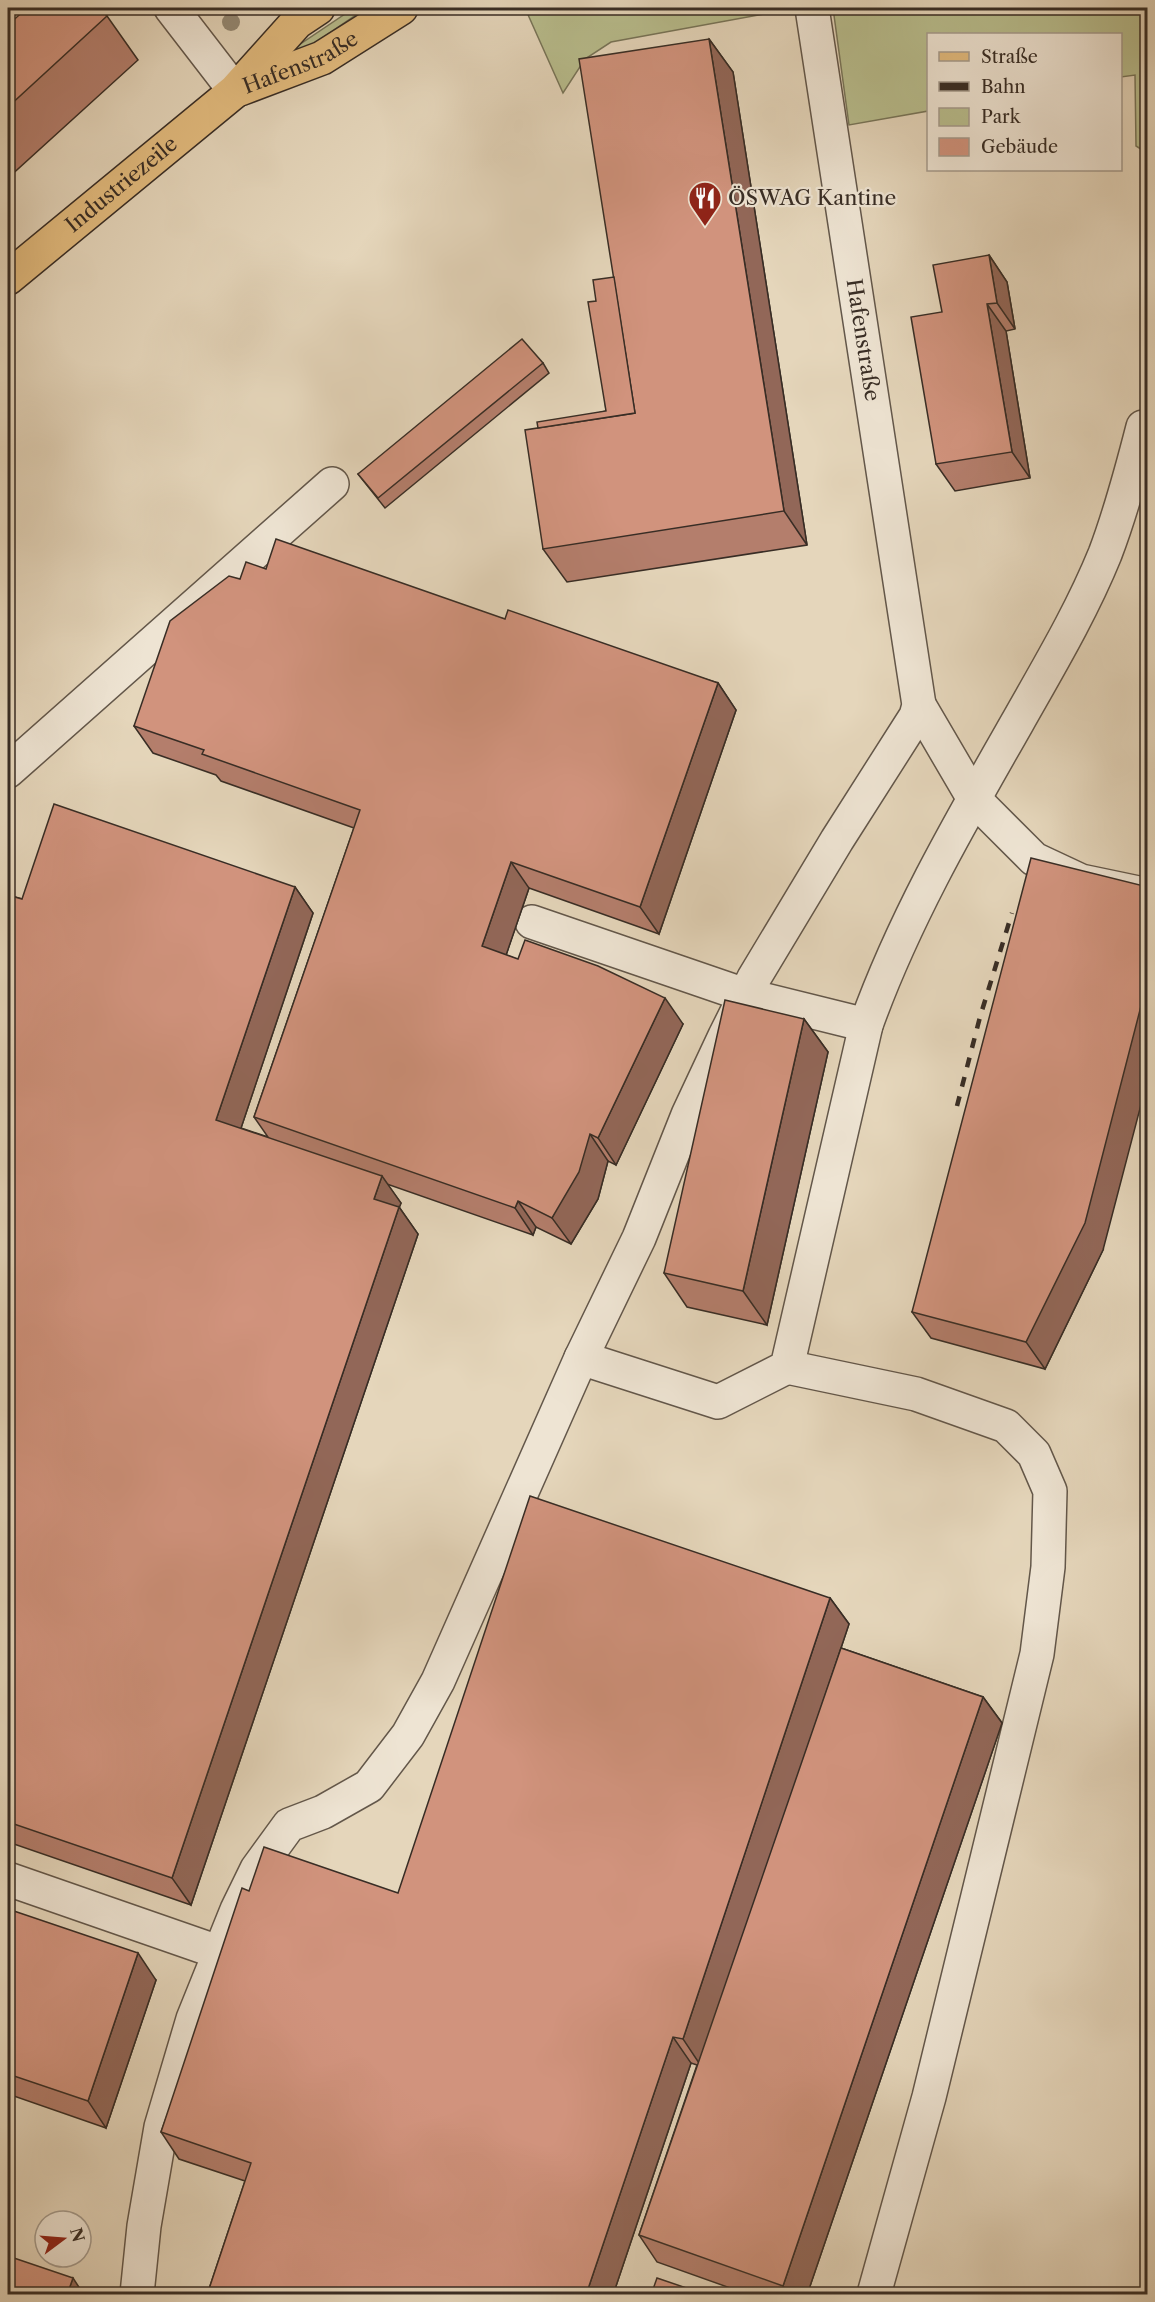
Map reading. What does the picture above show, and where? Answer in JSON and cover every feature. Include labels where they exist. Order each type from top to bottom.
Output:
[{"type":"main road","name":"Hafenstraße","points":[[235,91],[297,22],[318,8]]},
{"type":"main road","name":"Hafenstraße","points":[[235,91],[322,58],[401,8]]},
{"type":"main road","name":"Industriezeile","points":[[8,278],[235,91]]},
{"type":"street","points":[[171,8],[235,91]]},
{"type":"street","name":"Hafenstraße","points":[[812,8],[919,705]]},
{"type":"street","points":[[787,1367],[866,1025],[893,954],[974,799],[1071,628],[1104,555],[1127,494],[1143,427]]},
{"type":"street","points":[[8,771],[332,484]]},
{"type":"street","points":[[919,705],[974,799],[1034,860],[1081,880],[1148,895]]},
{"type":"street","points":[[137,2295],[144,2226],[161,2127],[193,2019],[218,1952],[258,1869],[289,1824],[323,1812],[369,1786],[408,1735],[438,1681],[581,1358],[639,1238],[688,1115],[745,995],[837,840],[910,727],[919,705]]},
{"type":"street","points":[[532,922],[745,995],[866,1025]]},
{"type":"street","points":[[581,1358],[718,1402],[787,1367],[916,1394],[1006,1426],[1034,1454],[1050,1491],[1048,1567],[1037,1654],[928,2097],[874,2295]]},
{"type":"street","points":[[8,1879],[218,1952]]},
{"type":"green space","points":[[354,8],[366,8],[300,53],[296,47]]},
{"type":"green space","points":[[525,8],[779,8],[780,11],[611,42],[585,59],[563,93]]},
{"type":"green space","points":[[833,8],[1147,8],[1147,153],[1136,146],[1135,75],[1122,77],[1122,33],[927,33],[927,111],[849,125]]},
{"type":"building","points":[[27,8],[99,8],[107,16],[8,107],[8,25]]},
{"type":"building","points":[[709,39],[784,511],[543,549],[525,430],[635,413],[579,59]]},
{"type":"building","points":[[989,255],[997,303],[987,304],[1012,452],[936,464],[911,317],[942,312],[933,265]]},
{"type":"building","points":[[614,277],[635,413],[538,428],[537,422],[606,411],[588,302],[596,301],[593,280]]},
{"type":"building","points":[[522,339],[543,363],[378,498],[358,474]]},
{"type":"building","points":[[276,539],[505,619],[508,610],[718,683],[640,907],[511,862],[482,946],[518,959],[525,940],[598,966],[665,998],[598,1138],[590,1134],[579,1172],[552,1218],[518,1201],[515,1208],[254,1117],[360,810],[202,754],[204,750],[134,726],[170,621],[229,576],[240,579],[246,562],[266,569]]},
{"type":"building","points":[[54,804],[295,887],[216,1120],[382,1176],[374,1199],[399,1207],[172,1878],[8,1822],[8,895],[22,899]]},
{"type":"building","points":[[1031,858],[1148,887],[1148,979],[1085,1223],[1026,1342],[912,1312]]},
{"type":"building","points":[[725,1000],[804,1019],[743,1291],[664,1273]]},
{"type":"building","points":[[530,1496],[830,1598],[683,2039],[673,2037],[586,2295],[207,2295],[251,2163],[161,2132],[242,1888],[249,1891],[264,1847],[398,1893]]},
{"type":"building","points":[[841,1648],[983,1697],[783,2286],[639,2235]]},
{"type":"building","points":[[8,1909],[138,1953],[88,2101],[8,2074]]},
{"type":"building","points":[[8,2256],[33,2264],[33,2269],[46,2269],[73,2278],[67,2295],[8,2295]]},
{"type":"building","points":[[657,2278],[707,2295],[651,2295]]},
{"type":"railway","points":[[957,1106],[980,1017],[1012,913]]},
{"type":"place","name":"ÖSWAG Kantine","points":[[705,227]]}]
